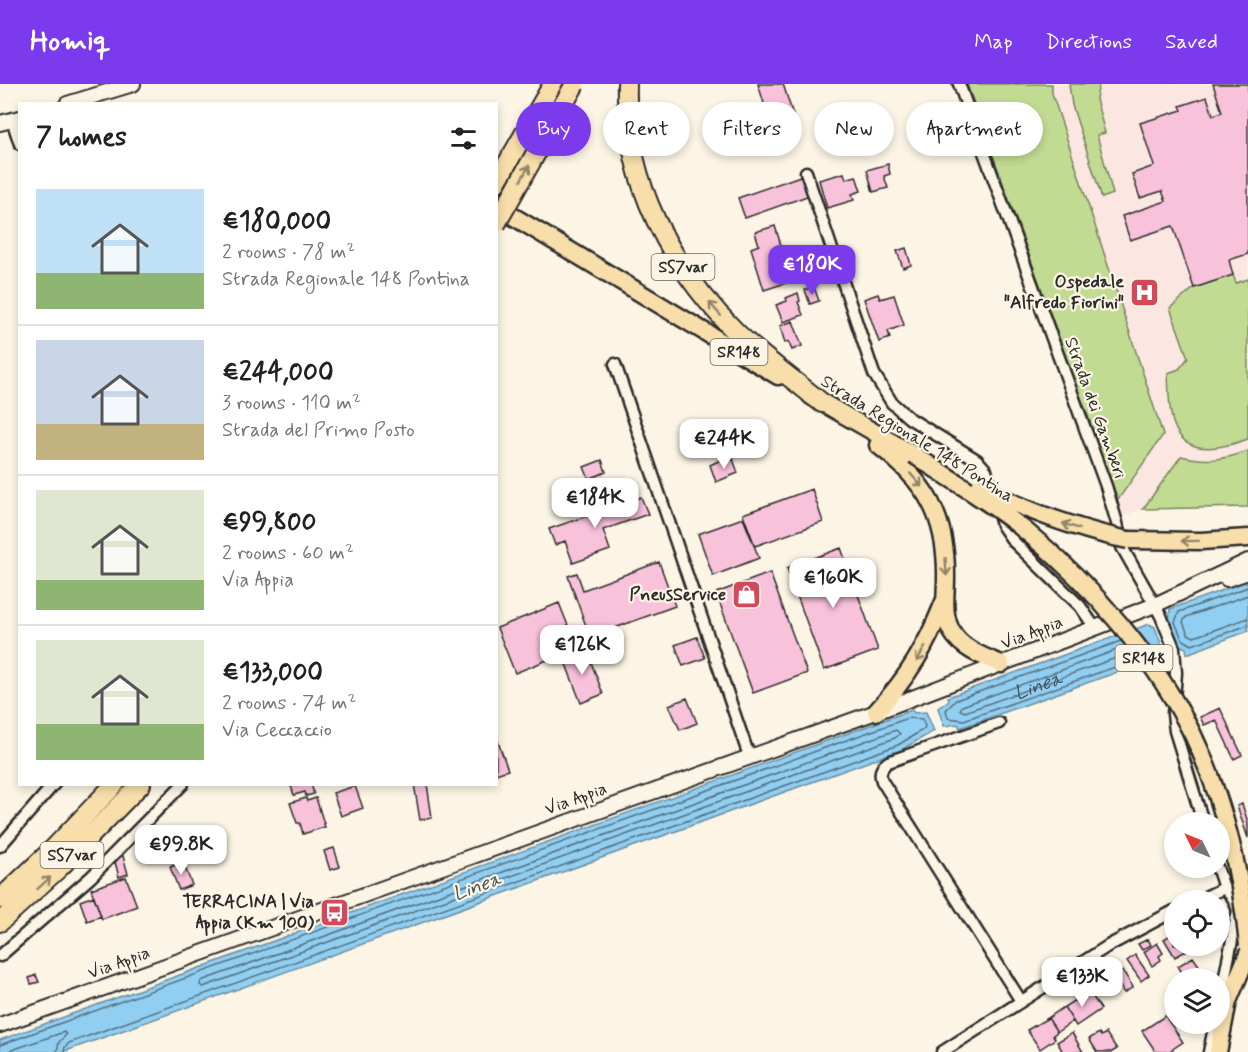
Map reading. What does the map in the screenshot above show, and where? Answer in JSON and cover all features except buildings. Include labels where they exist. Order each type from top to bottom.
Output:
[{"type":"highway","points":[[498,180],[553,84]]},
{"type":"highway","points":[[498,220],[575,84]]},
{"type":"highway","name":"SS7var","points":[[627,84],[628,123],[637,172],[650,208],[675,255],[703,295],[736,332],[822,403]]},
{"type":"highway","name":"SS7var","points":[[0,922],[66,861],[139,786]]},
{"type":"highway","name":"SS7var","points":[[0,899],[112,788]]},
{"type":"main road","points":[[74,102],[133,84]]},
{"type":"main road","name":"Strada Regionale 148 Pontina","points":[[498,207],[822,403],[914,455],[1002,513],[1046,548],[1077,578],[1116,621],[1165,687],[1194,737],[1218,802],[1236,864],[1248,945]]},
{"type":"main road","name":"SR148","points":[[822,403],[897,460],[922,487],[935,510],[941,528],[946,562],[945,601],[950,629],[960,642],[1001,664]]},
{"type":"main road","name":"SR148","points":[[914,455],[1051,520],[1081,530],[1128,540],[1166,542],[1248,538]]},
{"type":"main road","name":"Via Appia","points":[[1159,607],[1248,561]]},
{"type":"main road","name":"Via Appia","points":[[0,1025],[876,712],[1248,572]]},
{"type":"main road","name":"SR148","points":[[876,712],[913,667],[926,645],[945,601]]},
{"type":"main road","points":[[1218,1052],[1228,1001],[1248,954]]},
{"type":"street","name":"Strada dei Gamberi","points":[[958,84],[1107,486],[1122,547],[1159,607],[1175,655],[1173,724],[1200,812]]},
{"type":"street","points":[[10,120],[18,139]]},
{"type":"street","points":[[806,172],[874,374],[892,403],[909,418],[977,460],[986,470],[1002,525],[1013,541],[1080,606],[1095,628]]},
{"type":"street","points":[[615,364],[749,756]]},
{"type":"street","points":[[999,723],[888,762],[882,768],[880,775],[1021,1001]]},
{"type":"street","points":[[0,846],[52,786]]},
{"type":"street","points":[[0,956],[97,871],[181,786]]},
{"type":"street","points":[[1221,878],[1224,888],[1233,897],[1238,910],[1226,968]]},
{"type":"street","points":[[1220,890],[1224,888]]},
{"type":"street","points":[[942,1052],[1114,942],[1164,917]]},
{"type":"street","points":[[1209,1052],[1213,1034]]},
{"type":"shaded area","name":"Ospedale \"Alfredo Fiorini\"","points":[[967,84],[1248,84],[1248,507],[1143,509],[1123,516],[993,156],[1043,156],[1043,102],[974,102]]},
{"type":"green space","points":[[967,84],[1052,84],[1052,93],[1163,435],[1118,500],[993,156],[1043,156],[1043,102],[974,102]]},
{"type":"green space","points":[[1069,84],[1099,84],[1096,99],[1105,133],[1097,135],[1113,194],[1102,198],[1072,105]]},
{"type":"green space","points":[[1233,275],[1236,283],[1248,279],[1248,439],[1206,448],[1187,442],[1174,425],[1169,399],[1168,373],[1179,369],[1188,358],[1170,308],[1194,288]]},
{"type":"green space","points":[[1248,451],[1248,507],[1143,509],[1181,456],[1214,459]]},
{"type":"water","points":[[1248,581],[1248,631],[1187,654],[1186,648],[1178,645],[1169,623],[1170,609]]},
{"type":"water","name":"Linea","points":[[1149,624],[1155,627],[1163,649],[1160,657],[960,728],[958,724],[944,726],[938,708],[949,700],[948,697]]},
{"type":"water","name":"Linea","points":[[912,710],[914,713],[926,712],[934,731],[901,750],[63,1052],[0,1052],[0,1040]]},
{"type":"place","name":"Ospedale \"Alfredo Fiorini\"","points":[[1145,292]]},
{"type":"place","name":"PneusService","points":[[747,595]]},
{"type":"place","name":"TERRACINA | Via Appia (Km 100)","points":[[335,912]]}]
